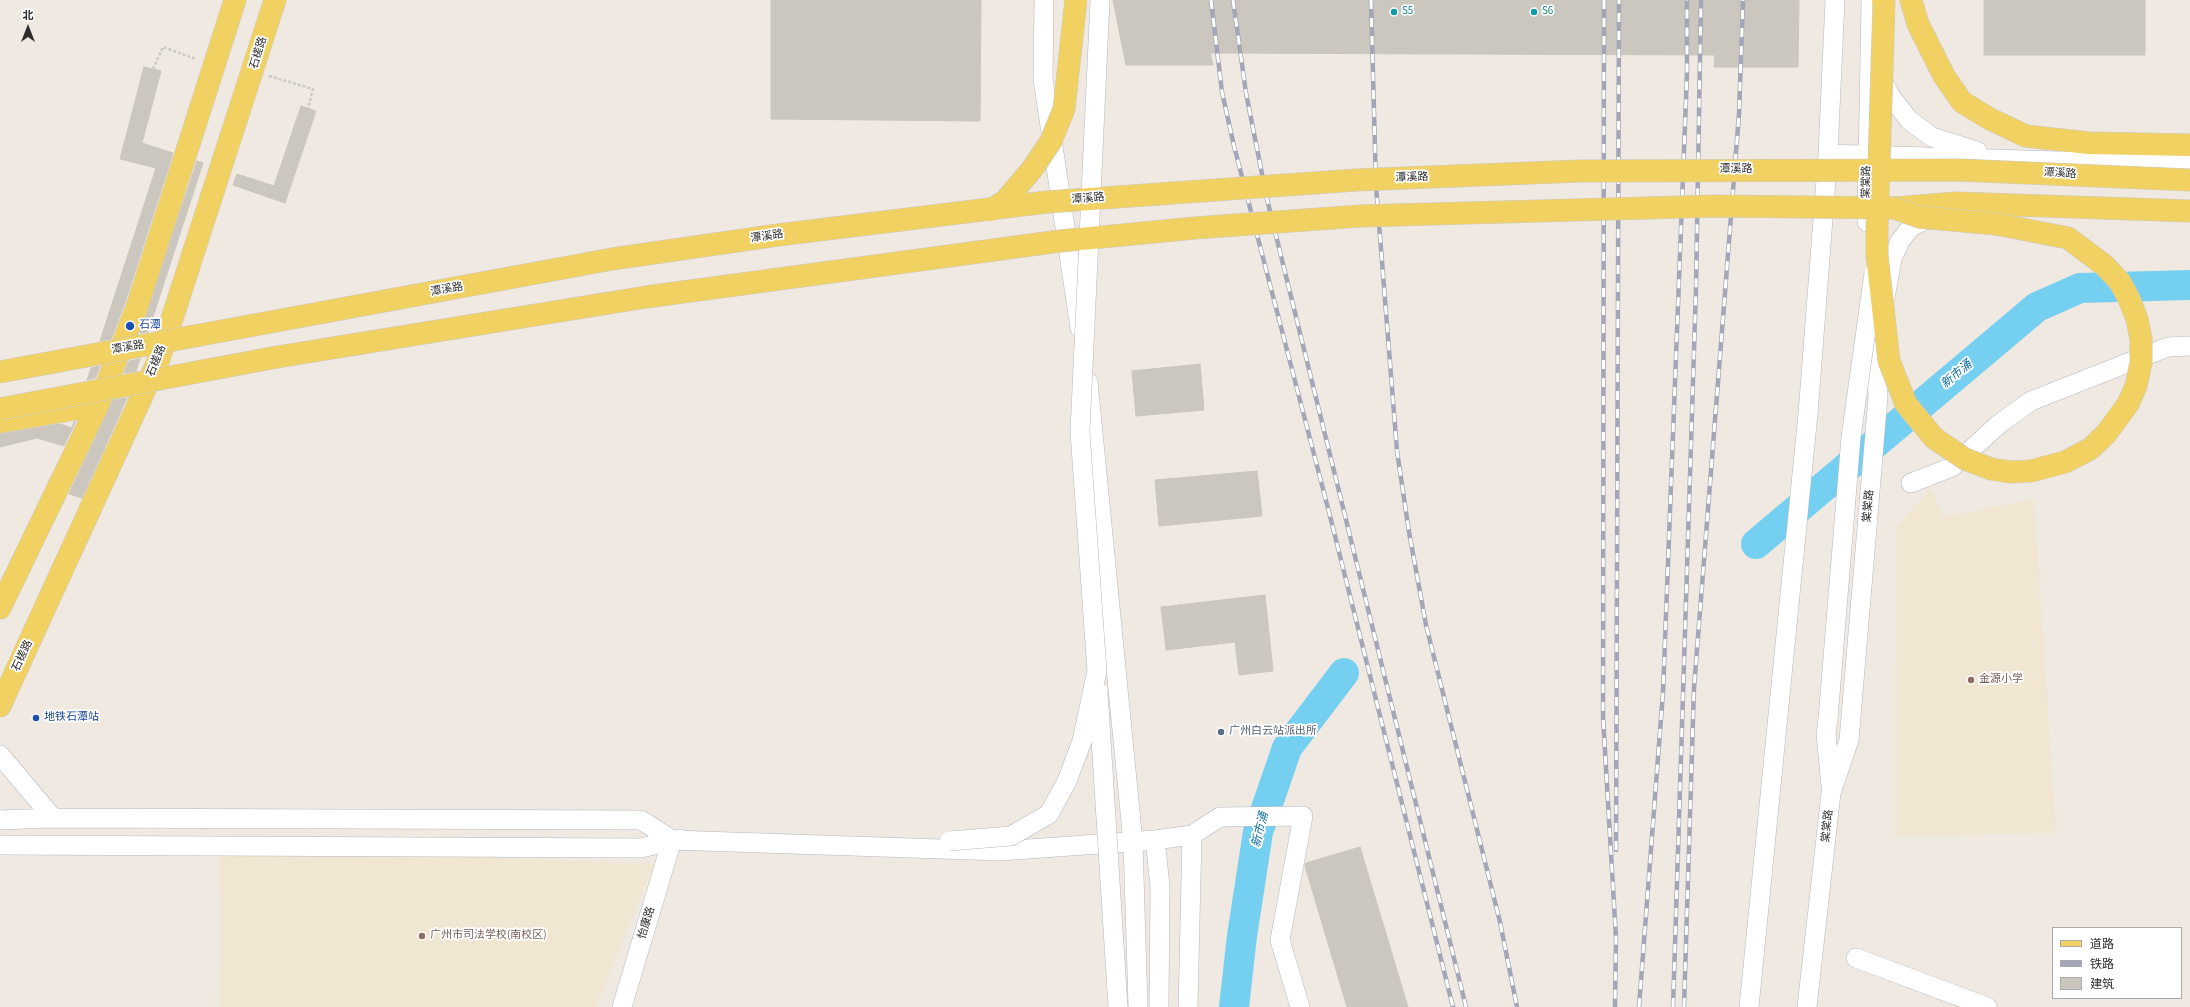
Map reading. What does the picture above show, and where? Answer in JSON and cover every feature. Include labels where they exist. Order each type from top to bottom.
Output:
[{"type":"main road","points":[[0,608],[98,405],[136,310],[235,0]]},
{"type":"main road","name":"石槎路","points":[[0,706],[159,359],[253,72],[275,0]]},
{"type":"main road","points":[[236,329],[331,325],[665,263],[964,220],[985,214],[1005,201],[1033,168],[1051,141],[1064,109],[1076,0]]},
{"type":"main road","points":[[1883,0],[1877,255],[1889,361],[1906,404],[1934,438],[1949,450],[1965,459],[1991,469],[2011,472],[2031,471],[2065,462],[2090,449],[2106,434],[2128,404],[2136,386],[2141,363],[2141,339],[2137,319],[2120,282],[2104,265],[2068,238],[1996,224],[1919,217],[1894,208]]},
{"type":"main road","points":[[1911,0],[1918,24],[1944,76],[1962,102],[1990,119],[2026,136],[2089,143],[2190,146]]},
{"type":"main road","name":"潭溪路","points":[[0,372],[612,260],[770,236],[1047,202],[1356,180],[1588,171],[1958,170],[2190,180]]},
{"type":"main road","points":[[0,409],[277,357],[638,298],[1060,241],[1194,228],[1360,216],[1716,206],[1894,208],[1956,204],[2190,211]]},
{"type":"main road","points":[[0,422],[98,405]]},
{"type":"street","points":[[1044,0],[1043,79],[1089,385],[1133,842],[1138,1007]]},
{"type":"street","points":[[1100,0],[1080,432],[1097,671],[1118,1007]]},
{"type":"street","points":[[1749,1007],[1808,414],[1822,213],[1828,154],[1835,0]]},
{"type":"street","name":"棠棠路","points":[[1808,1007],[1831,793],[1849,740],[1878,397],[1867,212],[1871,0]]},
{"type":"street","points":[[1870,57],[1891,97],[1909,120],[1932,137],[2000,158]]},
{"type":"street","points":[[1828,154],[2000,158],[2190,165]]},
{"type":"street","points":[[1822,213],[1970,211],[2190,216]]},
{"type":"street","points":[[1876,350],[1892,259],[1900,242],[1911,227],[1928,219],[1970,211]]},
{"type":"street","points":[[1831,793],[1826,734],[1851,437],[1877,255]]},
{"type":"street","points":[[1911,483],[1952,468],[1999,424],[2031,401],[2168,347],[2190,346]]},
{"type":"street","points":[[0,845],[641,848],[672,840],[754,835],[950,841],[1011,836],[1049,814],[1067,781],[1082,741],[1097,671]]},
{"type":"street","points":[[0,755],[53,818]]},
{"type":"street","points":[[0,820],[53,818],[641,820],[672,840],[1000,851],[1133,842],[1192,835],[1220,817],[1303,816],[1280,940],[1300,1007]]},
{"type":"street","points":[[1188,1007],[1192,835]]},
{"type":"street","name":"怡康路","points":[[622,1007],[672,840]]},
{"type":"street","points":[[1155,840],[1160,886],[1159,1007]]},
{"type":"street","points":[[1856,958],[1987,1007]]},
{"type":"path","points":[[153,69],[163,47],[215,66]]},
{"type":"path","points":[[253,72],[313,89],[308,108]]},
{"type":"shaded area","name":"金源小学","points":[[1931,489],[1944,517],[2034,499],[2056,833],[1895,836],[1896,527]]},
{"type":"shaded area","name":"广州市司法学校(南校区)","points":[[219,846],[654,864],[596,1007],[221,1007]]},
{"type":"building","points":[[771,0],[981,0],[980,121],[771,119]]},
{"type":"building","points":[[1113,0],[1799,0],[1798,67],[1714,67],[1715,55],[1210,53],[1213,65],[1126,65]]},
{"type":"building","points":[[1984,0],[2145,0],[2145,55],[1984,55]]},
{"type":"building","points":[[144,67],[161,71],[142,143],[173,153],[124,306],[111,339],[100,341],[156,168],[120,159]]},
{"type":"building","points":[[301,106],[316,111],[285,203],[233,185],[237,174],[274,186]]},
{"type":"building","points":[[197,161],[203,163],[148,332],[140,333]]},
{"type":"building","points":[[140,359],[136,371],[124,373],[129,361]]},
{"type":"building","points":[[1200,364],[1204,410],[1136,416],[1132,371]]},
{"type":"building","points":[[100,366],[95,378],[87,380],[91,368]]},
{"type":"building","points":[[127,398],[82,498],[69,494],[113,400]]},
{"type":"building","points":[[76,421],[64,446],[37,438],[0,447],[0,434],[60,424],[72,428],[74,422]]},
{"type":"building","points":[[1257,471],[1262,516],[1159,526],[1155,480]]},
{"type":"building","points":[[1265,595],[1273,671],[1239,675],[1235,642],[1166,650],[1161,607]]},
{"type":"building","points":[[1360,847],[1408,1007],[1347,1007],[1305,866],[1306,863]]},
{"type":"waterway","name":"新市涌","points":[[1756,544],[2037,307],[2080,288],[2190,285]]},
{"type":"waterway","name":"新市涌","points":[[1234,1007],[1242,936],[1258,832],[1287,748],[1344,673]]},
{"type":"railway","points":[[1211,0],[1222,92],[1234,146],[1329,512],[1453,1007]]},
{"type":"railway","points":[[1233,0],[1246,93],[1267,199],[1466,1007]]},
{"type":"railway","points":[[1371,0],[1376,186],[1397,451],[1409,532],[1426,625],[1500,922],[1517,1007]]},
{"type":"railway","points":[[1604,0],[1603,717],[1616,938],[1615,1007]]},
{"type":"railway","points":[[1616,850],[1619,0]]},
{"type":"railway","points":[[1639,1007],[1663,692],[1687,73],[1687,0]]},
{"type":"railway","points":[[1673,1007],[1696,288],[1701,0]]},
{"type":"railway","points":[[1684,1007],[1694,688],[1739,114],[1743,0]]},
{"type":"place","name":"S5","points":[[1394,12]]},
{"type":"place","name":"S6","points":[[1534,12]]},
{"type":"place","name":"石潭","points":[[130,326]]},
{"type":"place","name":"金源小学","points":[[1971,680]]},
{"type":"place","name":"地铁石潭站","points":[[36,718]]},
{"type":"place","name":"广州白云站派出所","points":[[1221,732]]},
{"type":"place","name":"广州市司法学校(南校区)","points":[[422,936]]}]
